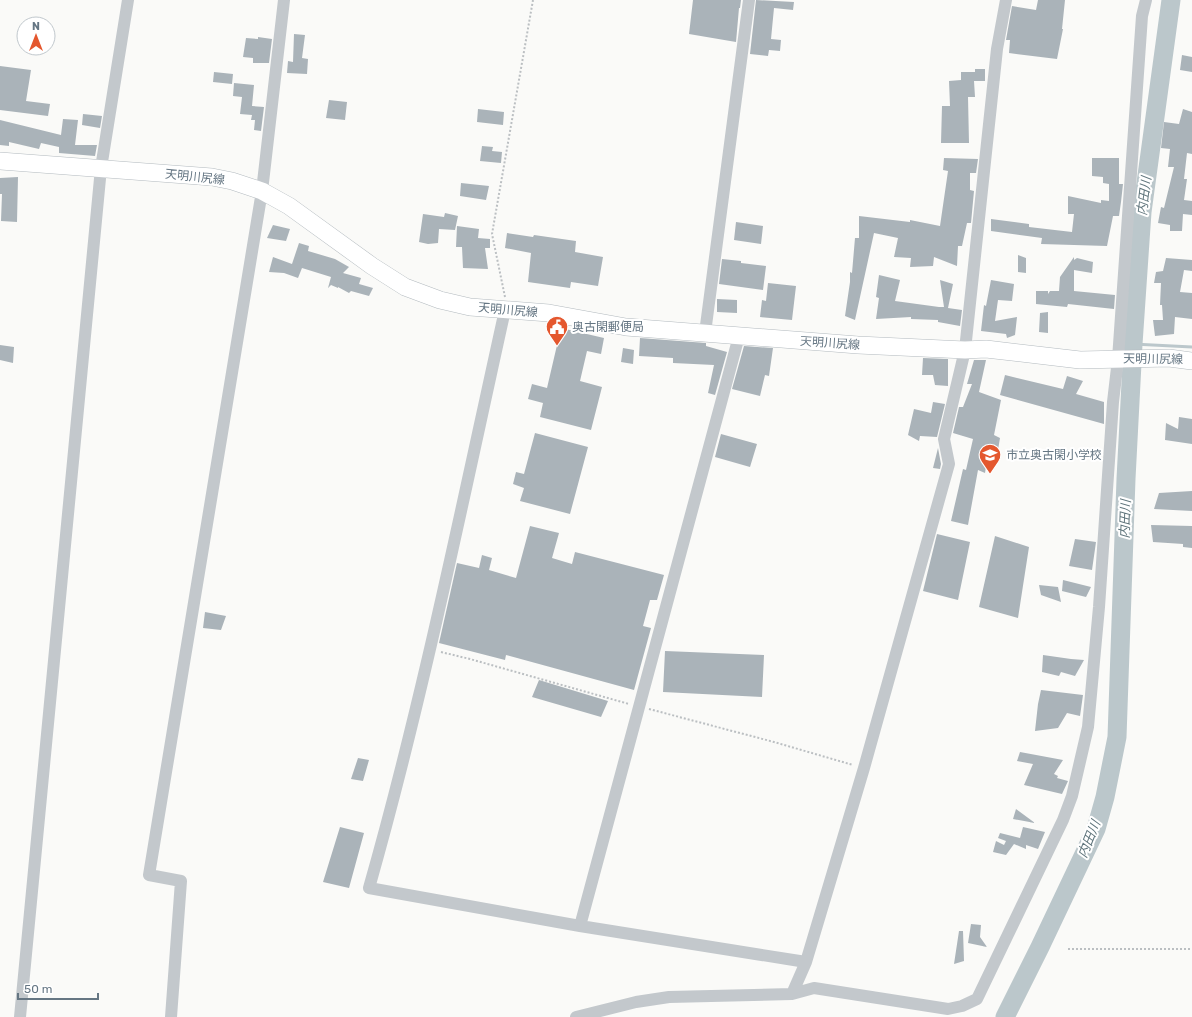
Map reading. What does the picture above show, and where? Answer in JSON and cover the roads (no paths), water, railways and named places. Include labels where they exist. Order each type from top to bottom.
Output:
[{"type":"main road","name":"天明川尻線","points":[[0,161],[212,177],[262,190],[289,206],[372,266],[405,287],[440,300],[470,307],[549,313],[626,327],[858,345],[965,350],[986,348],[1080,360],[1169,358],[1192,361]]},
{"type":"street","points":[[20,1017],[101,168],[128,0]]},
{"type":"street","points":[[171,1017],[182,881],[149,875],[262,190],[284,0]]},
{"type":"street","points":[[704,333],[749,0]]},
{"type":"street","points":[[792,994],[806,962],[864,768],[949,464],[944,439],[965,350],[997,49],[1006,0]]},
{"type":"street","points":[[576,1017],[636,1002],[669,997],[792,994],[814,988],[948,1009],[961,1013],[977,999],[1063,820],[1072,796],[1088,726],[1099,607],[1113,402],[1120,359],[1142,23],[1146,0]]},
{"type":"street","points":[[505,310],[430,649],[394,800],[368,888],[580,926],[806,962]]},
{"type":"street","points":[[580,926],[739,336]]},
{"type":"waterway","name":"内田川","points":[[1005,1017],[1096,829],[1105,797],[1117,737],[1126,479],[1142,212],[1171,0]]},
{"type":"waterway","points":[[1133,344],[1192,347]]},
{"type":"place","name":"奥古閑郵便局","points":[[557,346]]},
{"type":"place","name":"市立奥古閑小学校","points":[[990,474]]}]
